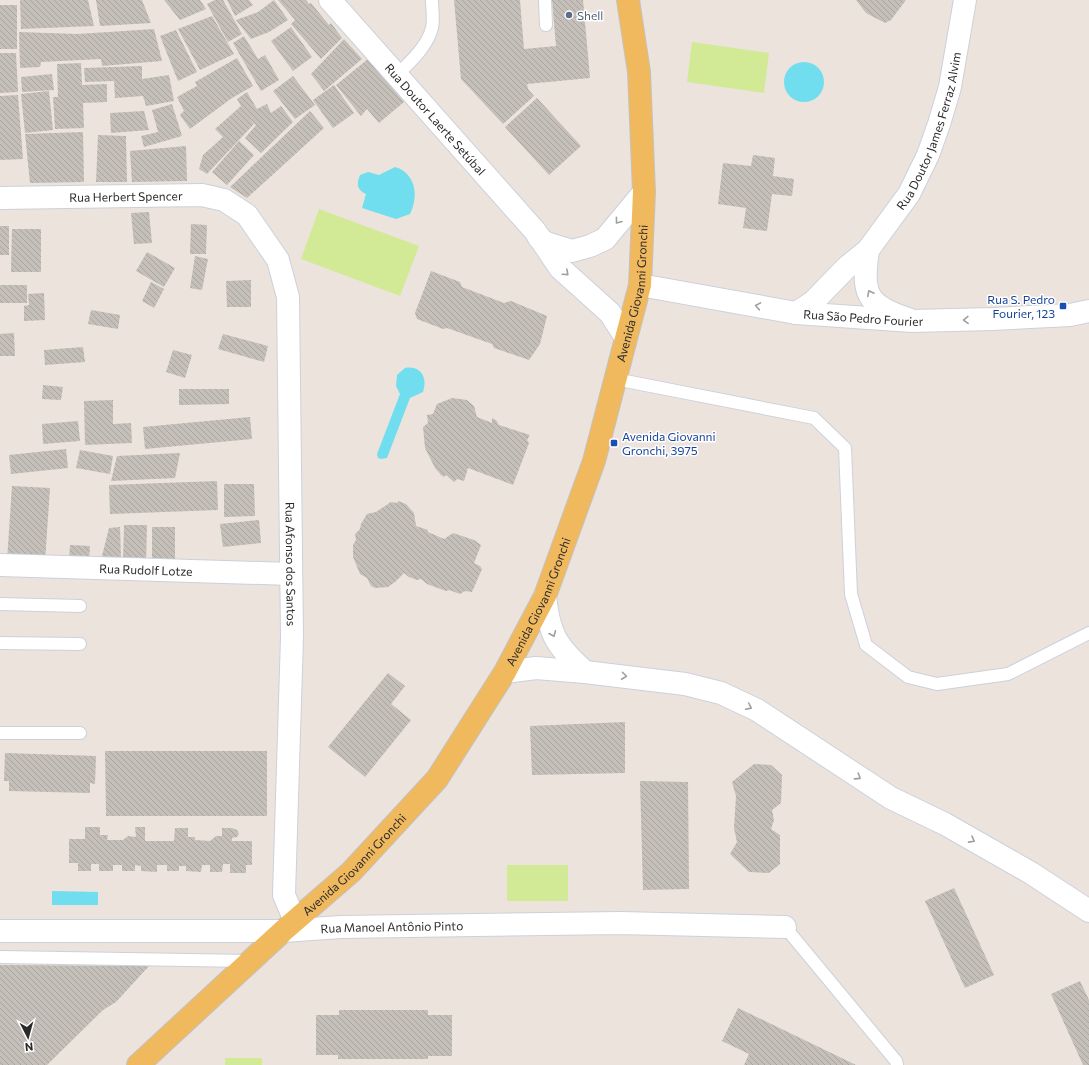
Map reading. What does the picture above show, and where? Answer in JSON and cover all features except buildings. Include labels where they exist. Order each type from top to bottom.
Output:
[{"type":"main road","name":"Avenida Giovanni Gronchi","points":[[138,1065],[289,926],[352,872],[437,778],[505,672],[545,596],[594,461],[640,285],[644,192],[639,72],[628,0]]},
{"type":"street","name":"Rua Doutor James Ferraz Alvim","points":[[796,312],[813,302],[847,267],[868,250],[909,194],[928,155],[950,87],[964,0]]},
{"type":"street","name":"Rua Doutor Laerte Setúbal","points":[[332,1],[546,243],[572,251],[590,246],[605,238],[644,192]]},
{"type":"street","name":"Rua Herbert Spencer","points":[[0,198],[202,195],[224,200],[247,215]]},
{"type":"street","name":"Rua Afonso dos Santos","points":[[247,215],[278,260],[288,296],[288,476],[292,529],[292,637],[284,895],[289,926]]},
{"type":"street","name":"Rua Doutor Laerte Setúbal","points":[[537,234],[560,268],[610,313],[626,338]]},
{"type":"street","name":"Rua Doutor James Ferraz Alvim","points":[[868,250],[864,276],[867,290],[877,306],[887,312],[912,321]]},
{"type":"street","name":"Rua São Pedro Fourier","points":[[640,285],[796,312],[912,321],[1070,315],[1089,311]]},
{"type":"street","name":"Rua Rudolf Lotze","points":[[0,565],[291,574]]},
{"type":"street","points":[[545,596],[547,616],[558,646],[585,672]]},
{"type":"street","points":[[505,672],[536,668],[585,672],[685,684],[720,693],[757,710],[891,798],[944,824],[1031,873],[1089,911]]},
{"type":"street","name":"Rua Manoel Antônio Pinto","points":[[0,931],[289,926],[341,927],[621,923],[785,927]]},
{"type":"lane","points":[[397,75],[418,53],[429,38],[432,26],[432,0]]},
{"type":"lane","points":[[545,0],[546,25]]},
{"type":"lane","points":[[615,379],[814,418],[845,448],[851,594],[866,645],[908,677],[936,684],[1008,674],[1089,632]]},
{"type":"lane","points":[[0,604],[80,606]]},
{"type":"lane","points":[[0,643],[80,644]]},
{"type":"lane","points":[[0,733],[80,733]]},
{"type":"lane","points":[[785,927],[896,1061],[896,1065]]},
{"type":"lane","points":[[0,957],[251,961]]},
{"type":"green space","points":[[692,42],[769,53],[764,93],[687,82]]},
{"type":"green space","points":[[319,209],[419,246],[400,296],[301,259]]},
{"type":"green space","points":[[507,865],[568,865],[568,901],[507,901]]},
{"type":"green space","points":[[225,1058],[262,1058],[262,1065],[225,1065]]},
{"type":"water","points":[[804,62],[815,65],[821,71],[824,82],[821,93],[815,99],[804,102],[793,99],[787,93],[784,82],[787,71],[793,65]]},
{"type":"water","points":[[395,167],[407,174],[414,186],[415,193],[413,207],[410,214],[396,219],[362,208],[366,194],[359,189],[358,186],[360,175],[368,172],[379,175]]},
{"type":"water","points":[[405,368],[415,369],[422,374],[425,382],[423,392],[410,398],[387,458],[381,459],[378,458],[377,454],[400,394],[396,386],[397,375]]},
{"type":"water","points":[[52,891],[98,892],[98,905],[52,905]]},
{"type":"place","name":"Shell","points":[[569,15]]},
{"type":"place","name":"Rua S. Pedro Fourier, 123","points":[[1063,306]]},
{"type":"place","name":"Avenida Giovanni Gronchi, 3975","points":[[614,443]]}]
